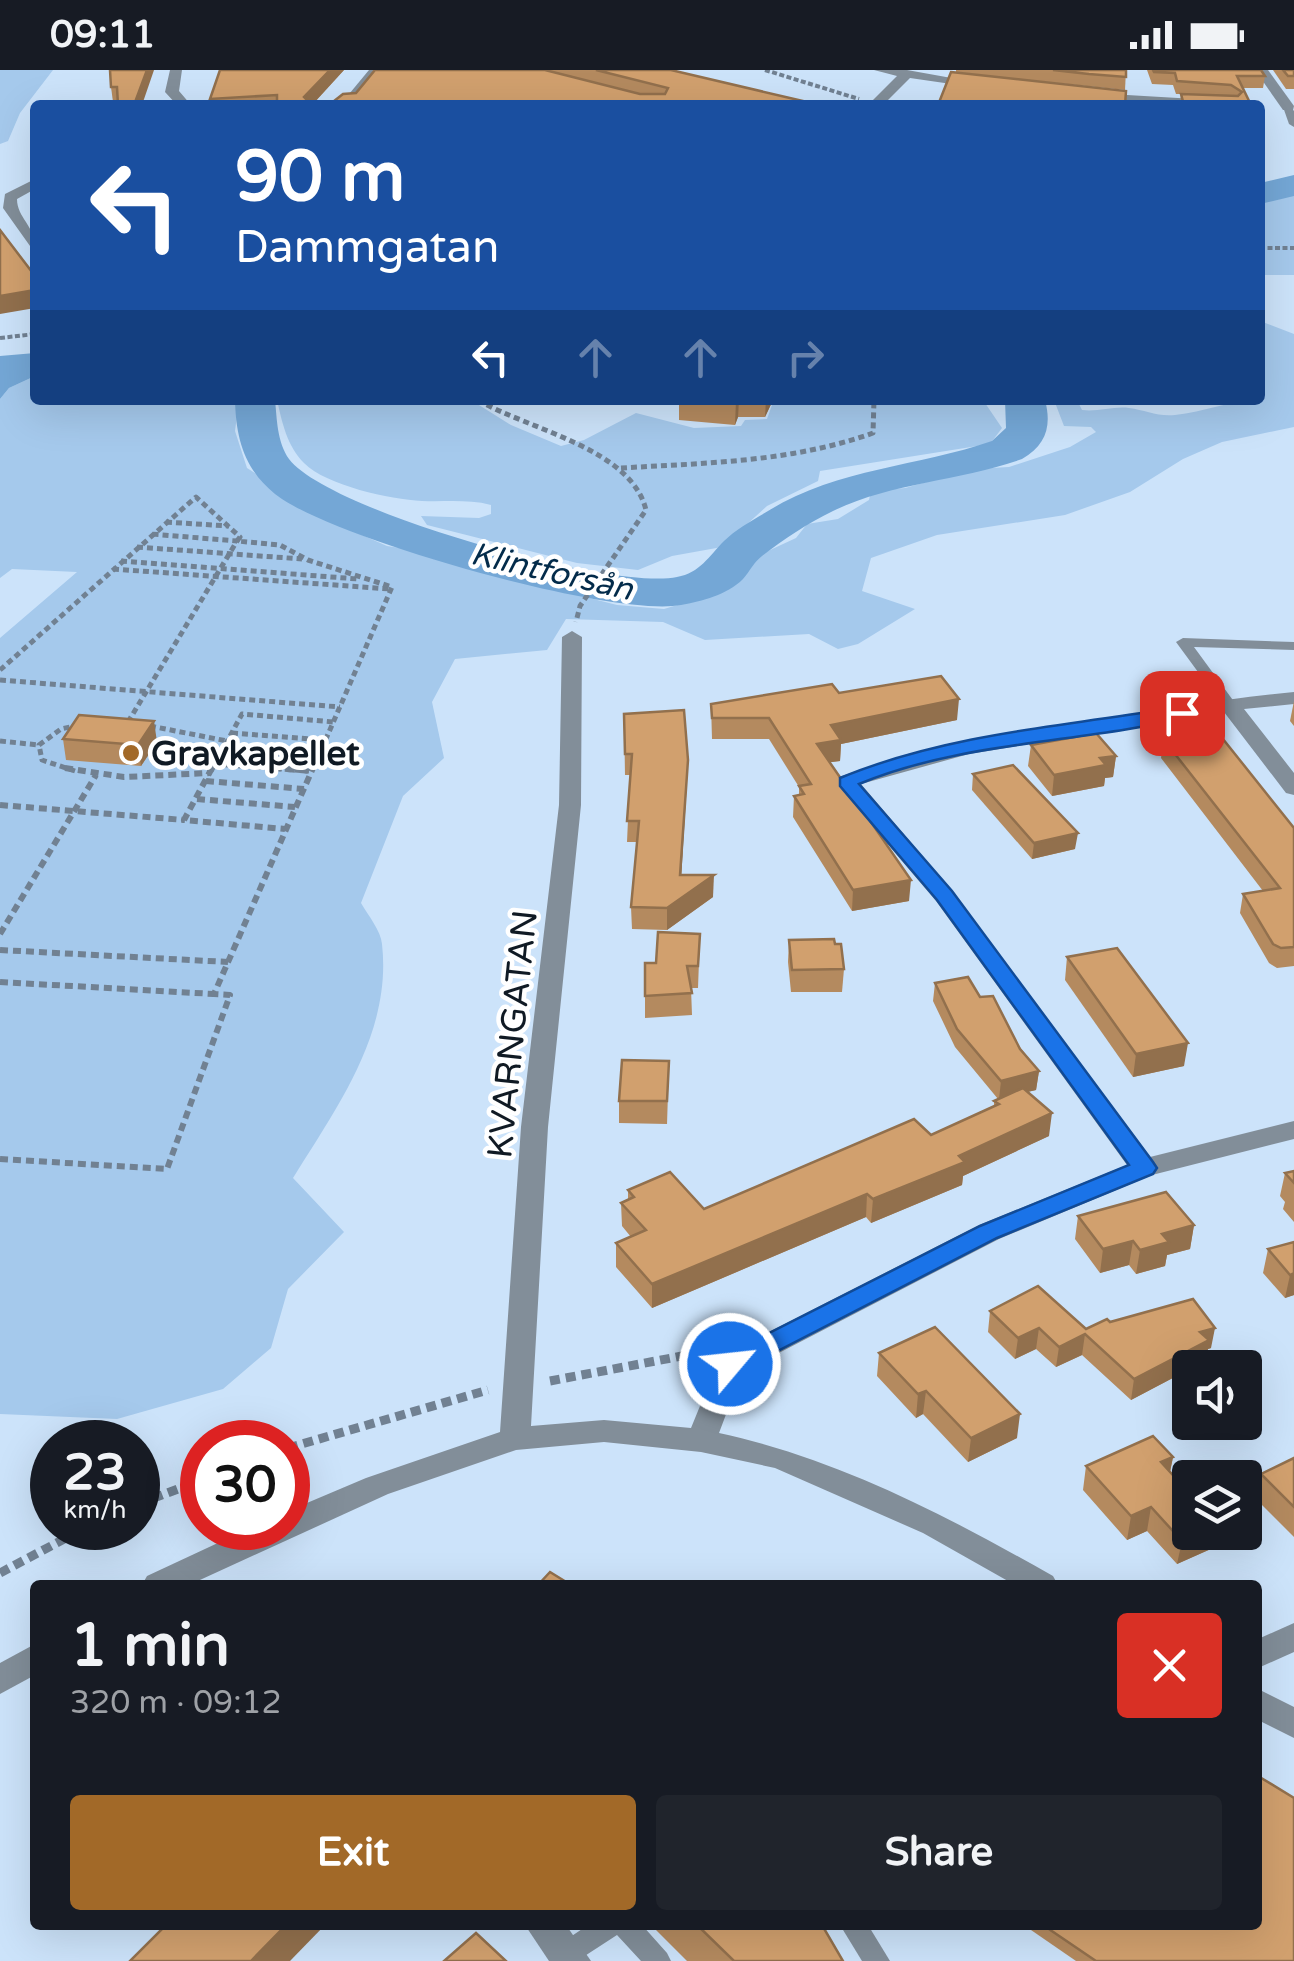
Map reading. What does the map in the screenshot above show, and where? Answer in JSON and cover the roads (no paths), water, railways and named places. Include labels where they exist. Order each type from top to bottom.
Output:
[{"type":"street","points":[[176,70],[172,92],[179,100]]},
{"type":"street","points":[[352,100],[376,70]]},
{"type":"street","points":[[880,70],[989,86]]},
{"type":"street","points":[[1260,70],[1285,107]]},
{"type":"street","points":[[880,100],[904,76]]},
{"type":"street","points":[[1070,94],[1085,100]]},
{"type":"street","points":[[30,186],[10,197],[10,208],[30,236]]},
{"type":"street","name":"KVARNGATAN","points":[[515,1438],[538,1087],[573,804],[576,696],[572,637]]},
{"type":"street","points":[[1144,1168],[944,896],[847,782],[886,766],[1228,703],[1294,698]]},
{"type":"street","points":[[1228,703],[1294,788]]},
{"type":"street","points":[[700,1441],[730,1364],[988,1232],[1144,1168],[1294,1130]]},
{"type":"street","points":[[310,1515],[377,1486],[515,1438],[604,1432],[700,1441],[782,1458],[934,1524],[1033,1580]]},
{"type":"street","points":[[169,1580],[232,1550]]},
{"type":"street","points":[[1262,1653],[1294,1636]]},
{"type":"street","points":[[0,1680],[30,1661]]},
{"type":"street","points":[[1262,1705],[1294,1724]]},
{"type":"street","points":[[547,1930],[569,1958]]},
{"type":"lane","points":[[1285,107],[1294,124]]},
{"type":"lane","points":[[1228,703],[1183,642],[1294,646]]},
{"type":"lane","points":[[569,1958],[604,1930]]},
{"type":"lane","points":[[630,1930],[658,1961]]},
{"type":"lane","points":[[855,1930],[877,1961]]},
{"type":"waterway","name":"Klintforsån","points":[[1265,193],[1294,185]]},
{"type":"waterway","name":"Klintforsån","points":[[256,405],[259,438],[266,457],[292,486],[320,502],[364,521],[480,558],[599,586],[646,592],[677,592],[709,581],[759,537],[802,509],[833,495],[1007,450],[1026,433],[1026,405]]},
{"type":"place","name":"Gravkapellet","points":[[131,753]]}]
